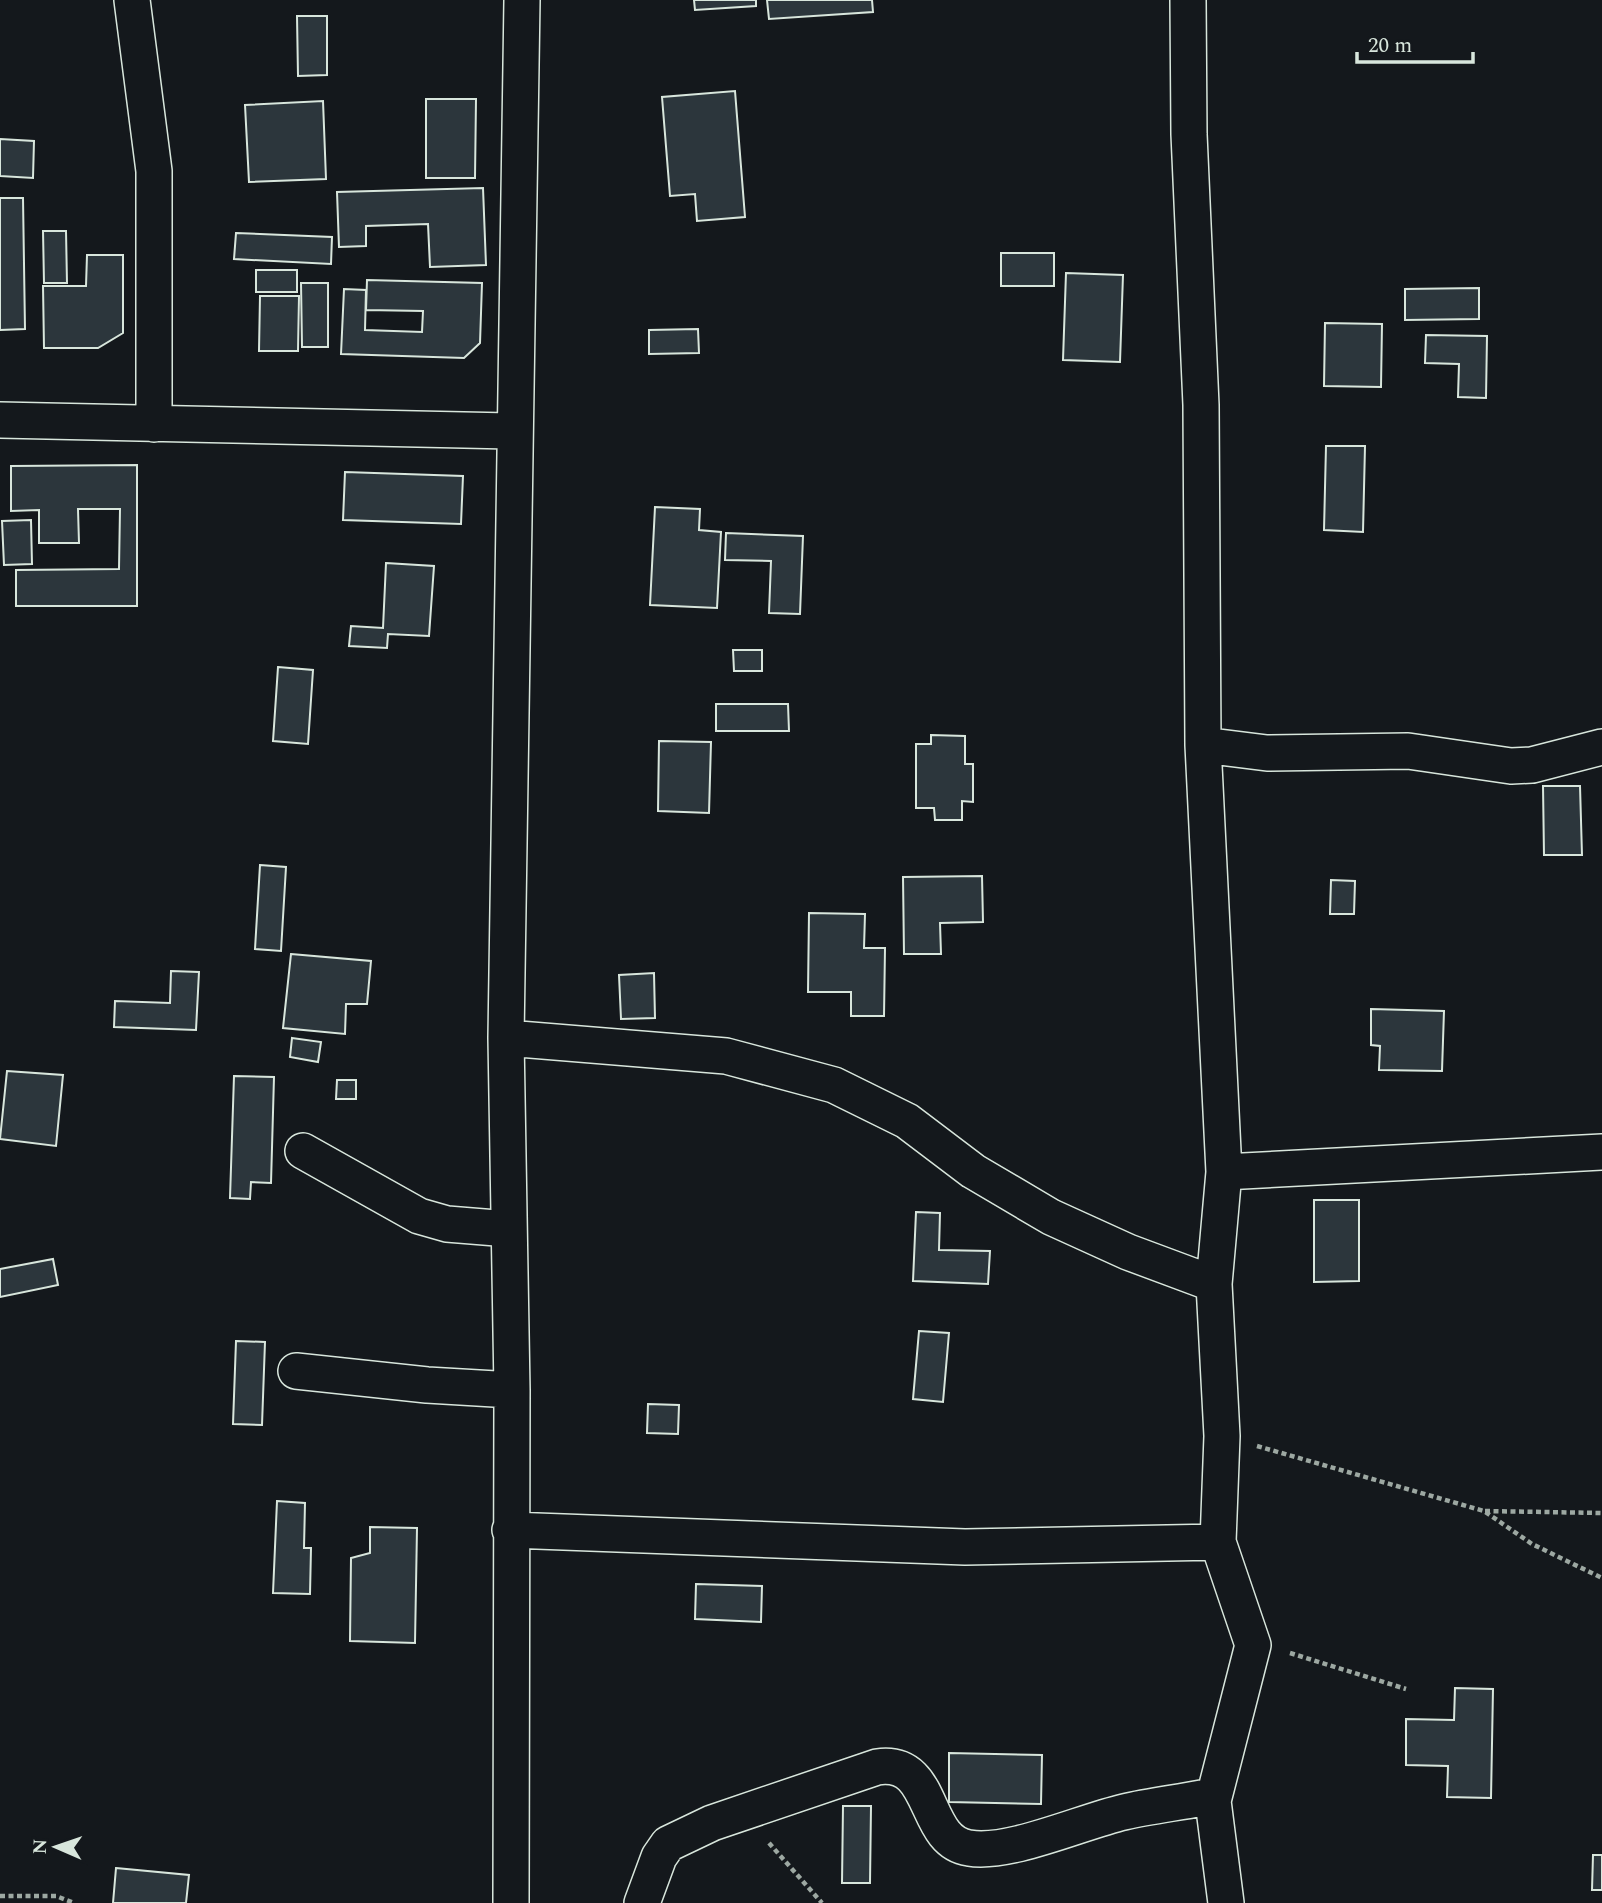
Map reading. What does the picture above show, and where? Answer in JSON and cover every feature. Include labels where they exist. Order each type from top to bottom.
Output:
[{"type":"street","points":[[132,0],[154,170],[154,424]]},
{"type":"street","points":[[511,1903],[512,1390],[506,1038],[513,431],[522,0]]},
{"type":"street","points":[[1188,0],[1189,134],[1201,405],[1203,745],[1224,1172],[1214,1284],[1222,1436],[1218,1542],[1253,1645],[1213,1801],[1226,1903]]},
{"type":"street","points":[[0,420],[513,431]]},
{"type":"street","points":[[1203,745],[1266,753],[1372,749],[1408,751],[1511,766],[1532,765],[1602,747]]},
{"type":"street","points":[[506,1038],[726,1056],[834,1085],[907,1122],[972,1171],[1051,1217],[1128,1252],[1214,1284]]},
{"type":"street","points":[[303,1151],[419,1216],[447,1224],[509,1229]]},
{"type":"street","points":[[1224,1172],[1602,1152]]},
{"type":"street","points":[[296,1371],[427,1385],[512,1390]]},
{"type":"street","points":[[510,1530],[965,1547],[1218,1542]]},
{"type":"street","points":[[642,1903],[659,1857],[668,1844],[712,1823],[884,1766],[910,1773],[940,1826],[955,1843],[966,1848],[995,1849],[1135,1810],[1202,1798],[1213,1801]]},
{"type":"path","points":[[1222,1436],[1484,1511],[1602,1513]]},
{"type":"path","points":[[1484,1511],[1532,1544],[1602,1578]]},
{"type":"path","points":[[1253,1645],[1334,1664],[1406,1689]]},
{"type":"path","points":[[742,1813],[821,1903]]},
{"type":"path","points":[[0,1896],[56,1896],[74,1903]]},
{"type":"building","points":[[694,0],[756,0],[756,6],[695,10]]},
{"type":"building","points":[[767,0],[872,0],[873,12],[769,19]]},
{"type":"building","points":[[297,16],[327,16],[327,75],[298,76]]},
{"type":"building","points":[[735,91],[745,217],[697,221],[695,194],[670,196],[662,97]]},
{"type":"building","points":[[426,99],[476,99],[475,178],[426,178]]},
{"type":"building","points":[[323,101],[326,179],[249,182],[245,105]]},
{"type":"building","points":[[0,139],[34,141],[33,178],[0,176]]},
{"type":"building","points":[[483,188],[486,265],[430,267],[428,224],[366,226],[366,246],[339,247],[337,192]]},
{"type":"building","points":[[0,198],[23,198],[25,329],[0,330]]},
{"type":"building","points":[[43,231],[66,231],[67,283],[44,283]]},
{"type":"building","points":[[236,233],[332,237],[331,264],[234,259]]},
{"type":"building","points":[[1001,253],[1054,253],[1054,286],[1001,286]]},
{"type":"building","points":[[87,255],[123,255],[123,333],[98,348],[44,348],[43,286],[86,286]]},
{"type":"building","points":[[256,270],[297,270],[297,292],[256,292]]},
{"type":"building","points":[[1066,273],[1123,275],[1120,362],[1063,360]]},
{"type":"building","points":[[367,280],[482,283],[480,343],[464,358],[341,354],[344,289],[366,290],[365,330],[422,332],[423,311],[366,310]]},
{"type":"building","points":[[301,283],[328,283],[328,347],[302,347]]},
{"type":"building","points":[[1479,288],[1479,319],[1405,320],[1405,289]]},
{"type":"building","points":[[260,296],[299,296],[298,351],[259,351]]},
{"type":"building","points":[[1325,323],[1382,324],[1381,387],[1324,386]]},
{"type":"building","points":[[698,329],[699,353],[649,354],[649,330]]},
{"type":"building","points":[[1426,335],[1487,336],[1486,398],[1458,397],[1459,364],[1425,363]]},
{"type":"building","points":[[1326,446],[1365,446],[1363,532],[1324,530]]},
{"type":"building","points":[[137,465],[137,606],[16,606],[16,570],[119,569],[120,509],[78,509],[79,543],[39,543],[39,510],[11,511],[11,466]]},
{"type":"building","points":[[345,472],[463,476],[461,524],[343,520]]},
{"type":"building","points":[[655,507],[700,509],[699,530],[721,532],[717,608],[650,605]]},
{"type":"building","points":[[31,520],[32,564],[4,565],[2,521]]},
{"type":"building","points":[[726,533],[803,536],[800,614],[769,613],[771,561],[725,560]]},
{"type":"building","points":[[386,563],[434,566],[429,636],[388,634],[387,648],[349,646],[351,626],[383,628]]},
{"type":"building","points":[[733,650],[762,650],[762,671],[734,671]]},
{"type":"building","points":[[278,667],[313,670],[308,744],[273,741]]},
{"type":"building","points":[[716,704],[788,704],[789,731],[716,731]]},
{"type":"building","points":[[931,735],[965,736],[965,764],[973,764],[973,802],[962,801],[962,820],[935,820],[934,808],[916,808],[916,744],[931,744]]},
{"type":"building","points":[[659,741],[711,742],[709,813],[658,811]]},
{"type":"building","points":[[1543,786],[1580,786],[1582,855],[1544,855]]},
{"type":"building","points":[[260,865],[286,867],[281,951],[255,949]]},
{"type":"building","points":[[982,876],[983,922],[940,923],[941,954],[904,954],[903,877]]},
{"type":"building","points":[[1331,880],[1355,881],[1354,914],[1330,914]]},
{"type":"building","points":[[809,913],[865,914],[864,948],[885,948],[884,1016],[851,1016],[851,992],[808,992]]},
{"type":"building","points":[[291,954],[371,961],[367,1004],[346,1004],[345,1034],[283,1028]]},
{"type":"building","points":[[171,971],[199,972],[196,1030],[114,1027],[115,1001],[170,1003]]},
{"type":"building","points":[[654,973],[655,1018],[621,1019],[619,975]]},
{"type":"building","points":[[1371,1009],[1444,1011],[1442,1071],[1379,1070],[1380,1046],[1371,1045]]},
{"type":"building","points":[[292,1038],[321,1042],[318,1062],[290,1057]]},
{"type":"building","points":[[7,1071],[63,1075],[56,1146],[0,1139]]},
{"type":"building","points":[[234,1076],[274,1077],[271,1183],[251,1182],[250,1199],[230,1198]]},
{"type":"building","points":[[337,1080],[356,1080],[356,1099],[336,1099]]},
{"type":"building","points":[[1314,1200],[1359,1200],[1359,1281],[1314,1282]]},
{"type":"building","points":[[916,1212],[940,1213],[939,1250],[990,1251],[988,1284],[913,1281]]},
{"type":"building","points":[[53,1259],[58,1285],[0,1297],[0,1269]]},
{"type":"building","points":[[919,1331],[949,1333],[943,1402],[913,1399]]},
{"type":"building","points":[[236,1341],[265,1342],[262,1425],[233,1424]]},
{"type":"building","points":[[648,1404],[679,1405],[678,1434],[647,1433]]},
{"type":"building","points":[[277,1501],[305,1503],[304,1548],[311,1548],[310,1594],[273,1593]]},
{"type":"building","points":[[370,1527],[417,1528],[415,1643],[350,1641],[351,1558],[370,1553]]},
{"type":"building","points":[[696,1584],[762,1586],[761,1622],[695,1619]]},
{"type":"building","points":[[1455,1688],[1493,1689],[1491,1798],[1447,1797],[1448,1766],[1406,1765],[1406,1719],[1454,1720]]},
{"type":"building","points":[[949,1753],[1042,1755],[1041,1804],[949,1802]]},
{"type":"building","points":[[843,1806],[871,1806],[870,1883],[842,1883]]},
{"type":"building","points":[[1593,1855],[1602,1855],[1602,1890],[1592,1890]]},
{"type":"building","points":[[116,1868],[189,1875],[186,1903],[113,1903]]}]
